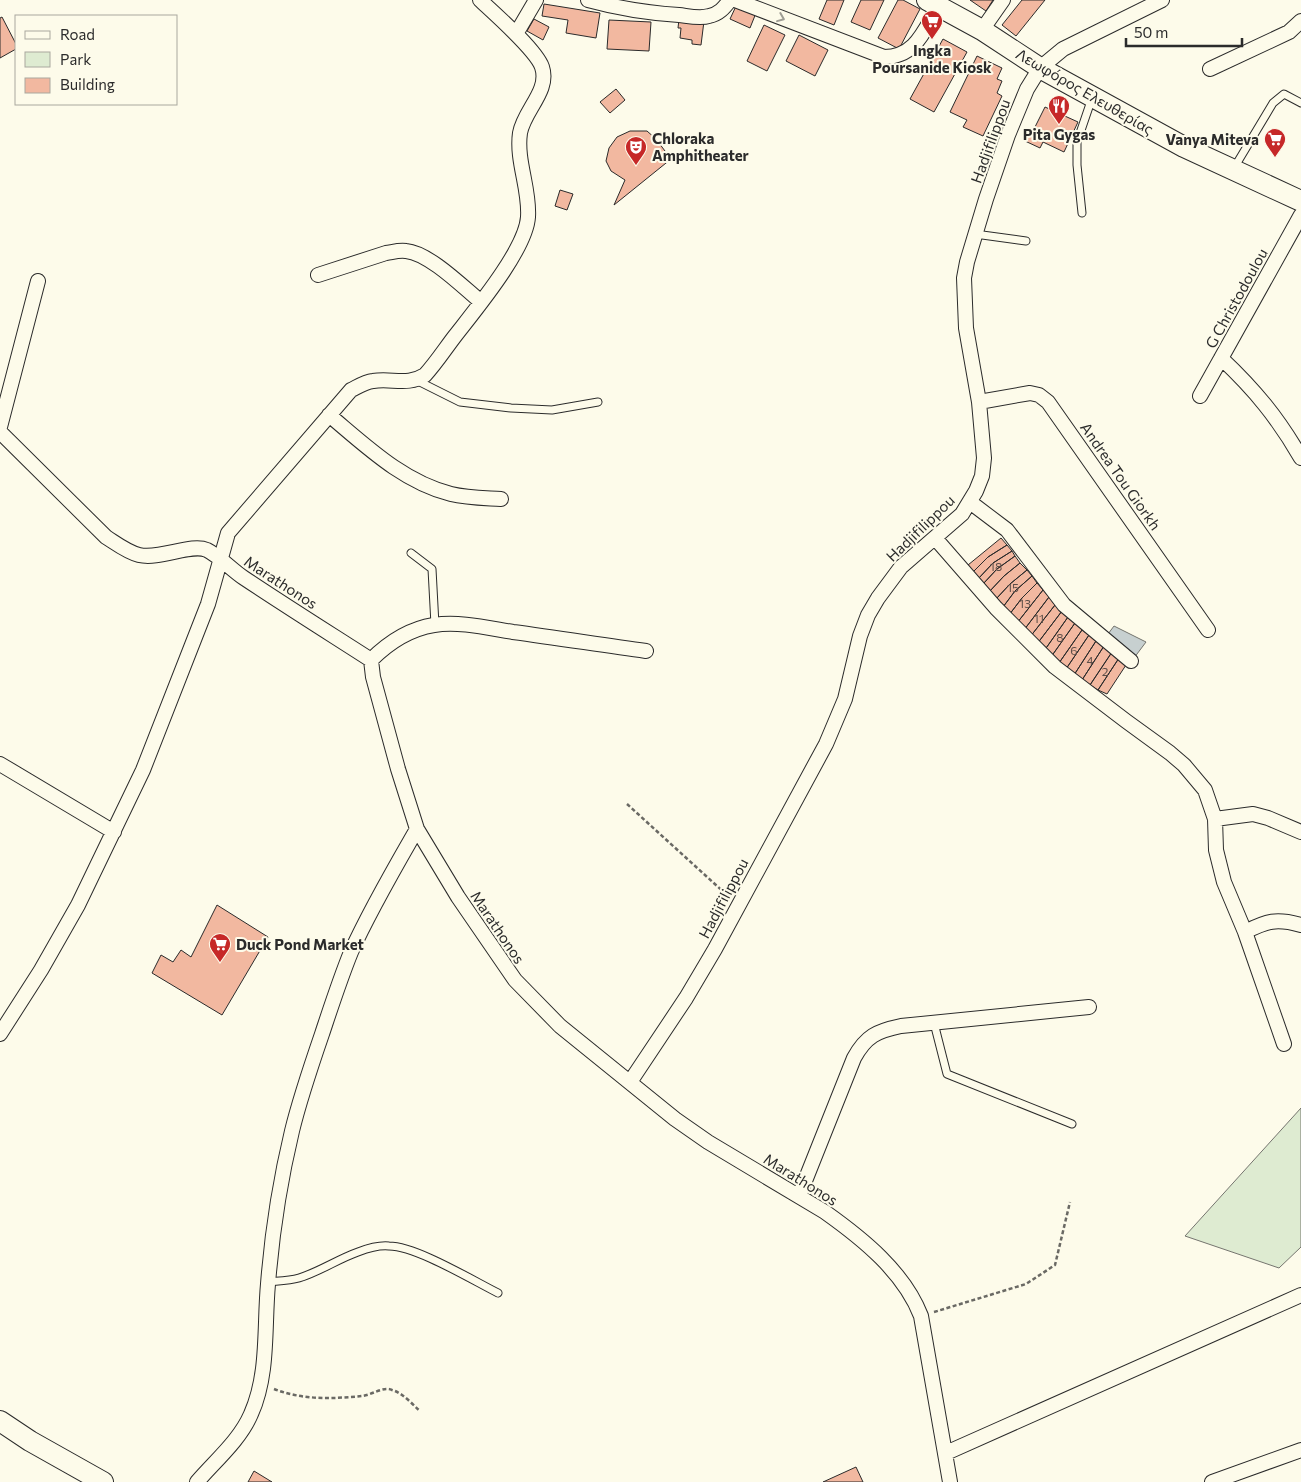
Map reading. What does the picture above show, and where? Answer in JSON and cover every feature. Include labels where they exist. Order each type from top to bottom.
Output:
[{"type":"main road","name":"Λεωφόρος Ελευθερίας","points":[[933,3],[982,30],[1040,68],[1092,98],[1184,147],[1301,201]]},
{"type":"main road","points":[[0,1421],[30,1441],[103,1482]]},
{"type":"street","points":[[0,1034],[41,970],[78,905],[143,770],[208,604],[228,533],[351,390],[364,383],[382,380],[416,380],[431,368],[481,302],[520,244],[526,230],[528,217],[527,193],[519,146],[520,133],[523,122],[544,83],[544,74],[542,64],[516,34],[480,0]]},
{"type":"street","points":[[516,34],[536,0]]},
{"type":"street","points":[[588,0],[646,12],[697,17],[718,13],[730,0]]},
{"type":"street","points":[[735,0],[884,57],[906,54],[914,47],[933,3]]},
{"type":"street","points":[[982,30],[1003,0]]},
{"type":"street","name":"Hadjifilippou","points":[[630,1082],[686,998],[738,906],[836,723],[845,699],[860,636],[868,615],[901,567],[962,514],[982,476],[984,458],[979,402],[966,328],[964,295],[967,262],[1014,117],[1027,89],[1040,68],[1050,58],[1070,45],[1162,0]]},
{"type":"street","points":[[1210,69],[1289,32],[1301,21]]},
{"type":"street","name":"G Christodoulou","points":[[1200,396],[1301,215]]},
{"type":"street","points":[[318,275],[392,252],[407,251],[428,259],[481,302]]},
{"type":"street","points":[[0,427],[38,280]]},
{"type":"street","points":[[1221,358],[1266,404],[1301,458]]},
{"type":"street","name":"Andrea Tou Giorkh","points":[[979,402],[1030,393],[1039,395],[1048,402],[1208,630]]},
{"type":"street","points":[[329,415],[376,454],[408,476],[426,485],[452,494],[501,499]]},
{"type":"street","name":"Marathonos","points":[[0,432],[106,537],[128,551],[141,556],[155,556],[201,549],[207,550],[244,578],[372,660],[373,677],[409,808],[417,829],[458,897],[515,980],[560,1026],[675,1120],[842,1224],[886,1264],[907,1288],[921,1316],[950,1482]]},
{"type":"street","points":[[970,502],[1007,530],[1064,605],[1131,661]]},
{"type":"street","points":[[935,538],[996,608],[1056,667],[1184,765],[1205,790],[1215,818],[1216,850],[1224,882],[1245,932],[1284,1044]]},
{"type":"street","points":[[372,660],[388,645],[402,636],[434,625],[471,626],[646,651]]},
{"type":"street","points":[[0,764],[114,832]]},
{"type":"street","points":[[1215,818],[1253,814],[1268,818],[1301,832]]},
{"type":"street","points":[[197,1482],[238,1434],[250,1416],[261,1384],[264,1368],[268,1282],[282,1177],[292,1130],[340,978],[378,898],[417,829]]},
{"type":"street","points":[[1245,932],[1267,922],[1280,920],[1301,925]]},
{"type":"street","points":[[799,1196],[854,1058],[871,1036],[882,1030],[901,1026],[1089,1007]]},
{"type":"street","points":[[946,1453],[1301,1295]]},
{"type":"street","points":[[1212,1482],[1301,1450]]},
{"type":"lane","points":[[1232,170],[1273,103],[1284,94],[1301,103]]},
{"type":"lane","points":[[1082,213],[1076,165],[1077,142],[1092,98]]},
{"type":"lane","points":[[975,234],[1026,241]]},
{"type":"lane","points":[[416,380],[460,402],[511,408],[552,410],[598,402]]},
{"type":"lane","points":[[411,553],[432,569],[434,625]]},
{"type":"lane","points":[[934,1023],[947,1074],[1072,1124]]},
{"type":"lane","points":[[268,1282],[296,1279],[361,1251],[388,1246],[407,1250],[430,1259],[498,1293]]},
{"type":"path","points":[[627,804],[738,906]]},
{"type":"path","points":[[921,1316],[1026,1284],[1055,1265],[1070,1202]]},
{"type":"path","points":[[261,1384],[299,1397],[365,1396],[383,1389],[391,1389],[420,1411]]},
{"type":"green space","points":[[1301,1108],[1301,1247],[1279,1268],[1185,1236]]},
{"type":"shaded area","points":[[1114,626],[1146,642],[1134,658],[1108,634]]},
{"type":"building","points":[[827,0],[844,0],[834,25],[819,19]]},
{"type":"building","points":[[861,0],[884,0],[870,30],[851,22]]},
{"type":"building","points":[[898,0],[903,0],[920,9],[899,49],[878,38]]},
{"type":"building","points":[[970,0],[993,0],[986,11]]},
{"type":"building","points":[[1022,0],[1045,0],[1016,36],[1002,25]]},
{"type":"building","points":[[544,4],[600,13],[596,38],[566,33],[568,20],[542,16]]},
{"type":"building","points":[[737,4],[756,13],[750,28],[730,19]]},
{"type":"building","points":[[2,17],[15,42],[15,50],[0,58],[0,18]]},
{"type":"building","points":[[534,19],[549,27],[543,40],[527,31]]},
{"type":"building","points":[[679,19],[704,21],[701,45],[692,44],[692,40],[680,38],[681,28],[678,28]]},
{"type":"building","points":[[609,20],[651,22],[649,51],[607,49]]},
{"type":"building","points":[[764,25],[785,35],[767,71],[747,61]]},
{"type":"building","points":[[799,35],[828,50],[815,76],[786,61]]},
{"type":"building","points":[[943,39],[967,52],[934,112],[910,99]]},
{"type":"building","points":[[977,56],[1002,68],[997,79],[1002,81],[997,93],[1002,96],[983,136],[963,127],[967,120],[950,112]]},
{"type":"building","points":[[616,89],[625,100],[610,113],[600,102]]},
{"type":"building","points":[[1045,107],[1078,122],[1064,152],[1043,142],[1040,148],[1025,141],[1031,130],[1033,131]]},
{"type":"building","name":"Chloraka Amphitheater","points":[[630,131],[647,131],[656,139],[671,159],[614,205],[625,180],[611,171],[606,161],[609,148],[617,137]]},
{"type":"building","points":[[560,190],[573,194],[567,210],[555,206]]},
{"type":"building","points":[[1001,538],[1007,545],[988,557],[973,572],[968,565]]},
{"type":"building","points":[[1007,545],[1012,551],[993,563],[978,579],[973,572],[988,557]]},
{"type":"building","points":[[1012,551],[1015,556],[997,569],[983,584],[978,579],[993,563]]},
{"type":"building","points":[[1015,556],[1020,563],[989,592],[983,584],[997,569]]},
{"type":"building","points":[[1020,563],[1027,570],[996,599],[989,592]]},
{"type":"building","points":[[1027,570],[1032,576],[1015,591],[1003,607],[996,599]]},
{"type":"building","points":[[1032,576],[1037,583],[1009,615],[1003,607],[1015,591]]},
{"type":"building","points":[[1037,583],[1043,590],[1017,623],[1009,615]]},
{"type":"building","points":[[1043,590],[1049,597],[1024,630],[1017,623]]},
{"type":"building","points":[[1049,597],[1055,605],[1030,637],[1024,630]]},
{"type":"building","points":[[1055,605],[1062,611],[1037,644],[1030,637]]},
{"type":"building","points":[[1062,611],[1068,617],[1044,651],[1037,644]]},
{"type":"building","points":[[1068,617],[1075,623],[1051,657],[1044,651]]},
{"type":"building","points":[[1075,623],[1082,630],[1059,663],[1051,657]]},
{"type":"building","points":[[1082,630],[1089,635],[1066,669],[1059,663]]},
{"type":"building","points":[[1089,635],[1096,641],[1074,675],[1066,669]]},
{"type":"building","points":[[1096,641],[1104,646],[1082,680],[1074,675]]},
{"type":"building","points":[[1104,646],[1112,652],[1090,685],[1082,680]]},
{"type":"building","points":[[1112,652],[1119,658],[1098,690],[1090,685]]},
{"type":"building","points":[[1119,658],[1126,665],[1107,694],[1098,690]]},
{"type":"building","points":[[217,905],[268,937],[222,1015],[152,973],[161,955],[173,962],[181,950],[191,957]]},
{"type":"building","points":[[856,1467],[863,1482],[823,1482]]},
{"type":"building","points":[[254,1471],[272,1482],[248,1482]]},
{"type":"place","name":"Ingka Poursanide Kiosk","points":[[932,40]]},
{"type":"place","name":"Pita Gygas","points":[[1059,125]]},
{"type":"place","name":"Vanya Miteva","points":[[1275,158]]},
{"type":"place","name":"Chloraka Amphitheater","points":[[636,166]]},
{"type":"place","name":"Duck Pond Market","points":[[220,963]]}]
